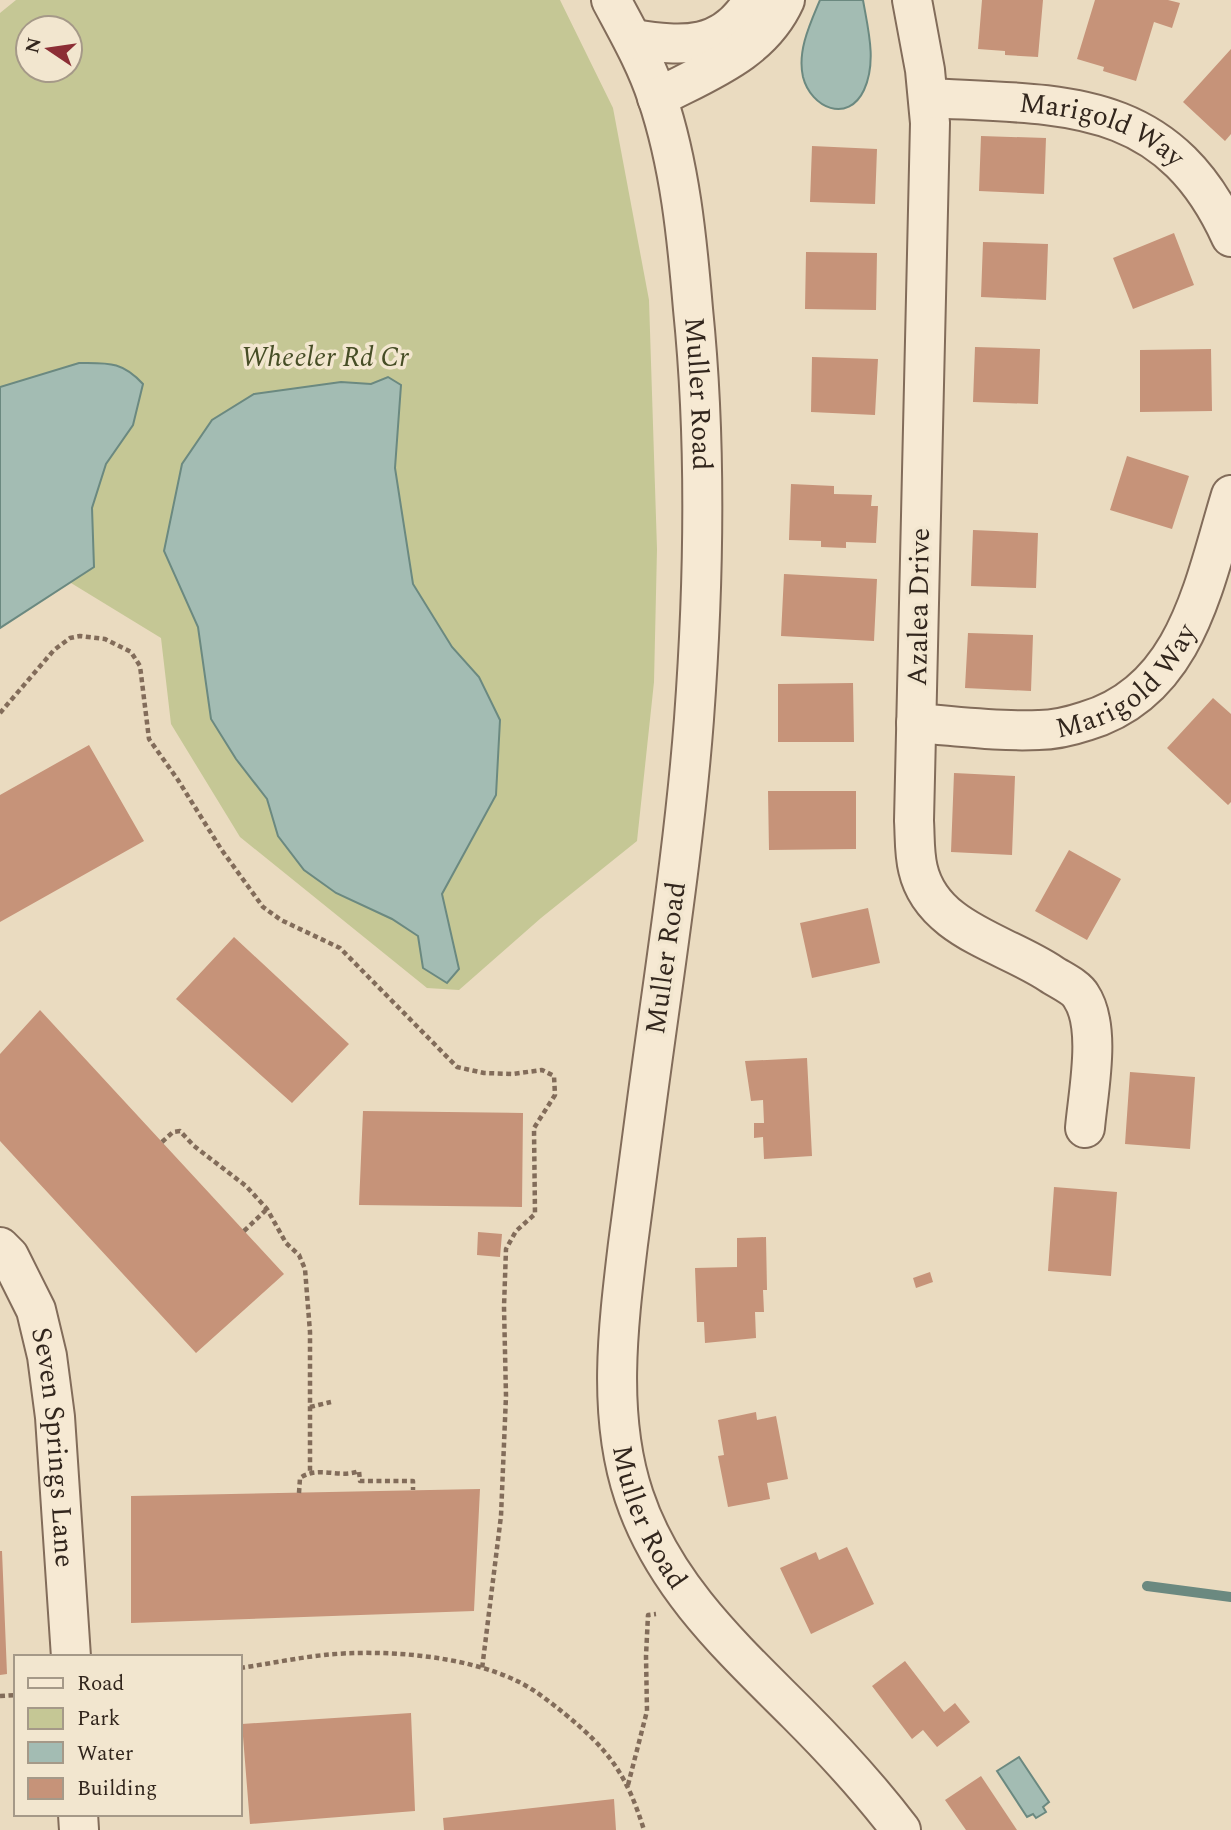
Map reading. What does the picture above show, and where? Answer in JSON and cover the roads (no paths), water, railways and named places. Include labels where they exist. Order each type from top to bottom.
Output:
[{"type":"street","name":"Muller Road","points":[[611,0],[633,39],[657,98],[679,189],[697,350],[703,477],[702,592],[687,788],[622,1292],[617,1391],[626,1466],[639,1510],[668,1570],[696,1609],[838,1755],[901,1830]]},
{"type":"street","points":[[633,39],[671,44],[702,42],[723,34],[733,26],[753,0]]},
{"type":"street","points":[[657,98],[742,54],[768,29],[785,0]]},
{"type":"street","name":"Azalea Drive","points":[[912,0],[929,98],[929,202],[914,821],[916,855],[922,882],[936,905],[959,925],[1035,964],[1081,995],[1089,1016],[1092,1036],[1085,1128]]},
{"type":"street","name":"Marigold Way","points":[[929,98],[1071,107],[1131,127],[1166,149],[1198,181],[1215,204],[1231,237]]},
{"type":"street","name":"Marigold Way","points":[[916,723],[1024,730],[1053,729],[1101,717],[1141,693],[1157,677],[1185,634],[1207,575],[1231,495]]},
{"type":"street","name":"Seven Springs Lane","points":[[0,1247],[9,1256],[36,1310],[47,1356],[55,1417],[71,1655]]},
{"type":"water","points":[[820,0],[863,0],[870,45],[870,68],[864,90],[849,107],[830,108],[822,104],[807,88],[803,77],[803,48]]},
{"type":"water","points":[[79,363],[121,367],[143,384],[133,425],[106,464],[92,508],[94,567],[0,628],[0,387]]},
{"type":"water","points":[[388,377],[401,385],[395,468],[413,584],[452,647],[479,677],[500,720],[496,795],[442,894],[459,969],[447,983],[423,968],[418,936],[392,919],[336,893],[304,870],[278,836],[267,799],[236,759],[211,719],[198,627],[164,551],[182,464],[212,420],[254,394],[341,382],[371,384]]},
{"type":"water","points":[[1019,1757],[1049,1802],[1043,1807],[1046,1812],[1036,1818],[1033,1814],[1027,1817],[997,1771]]},
{"type":"waterway","points":[[1147,1586],[1231,1597]]},
{"type":"park label","name":"Wheeler Rd Cr","points":[[325,357]]}]
